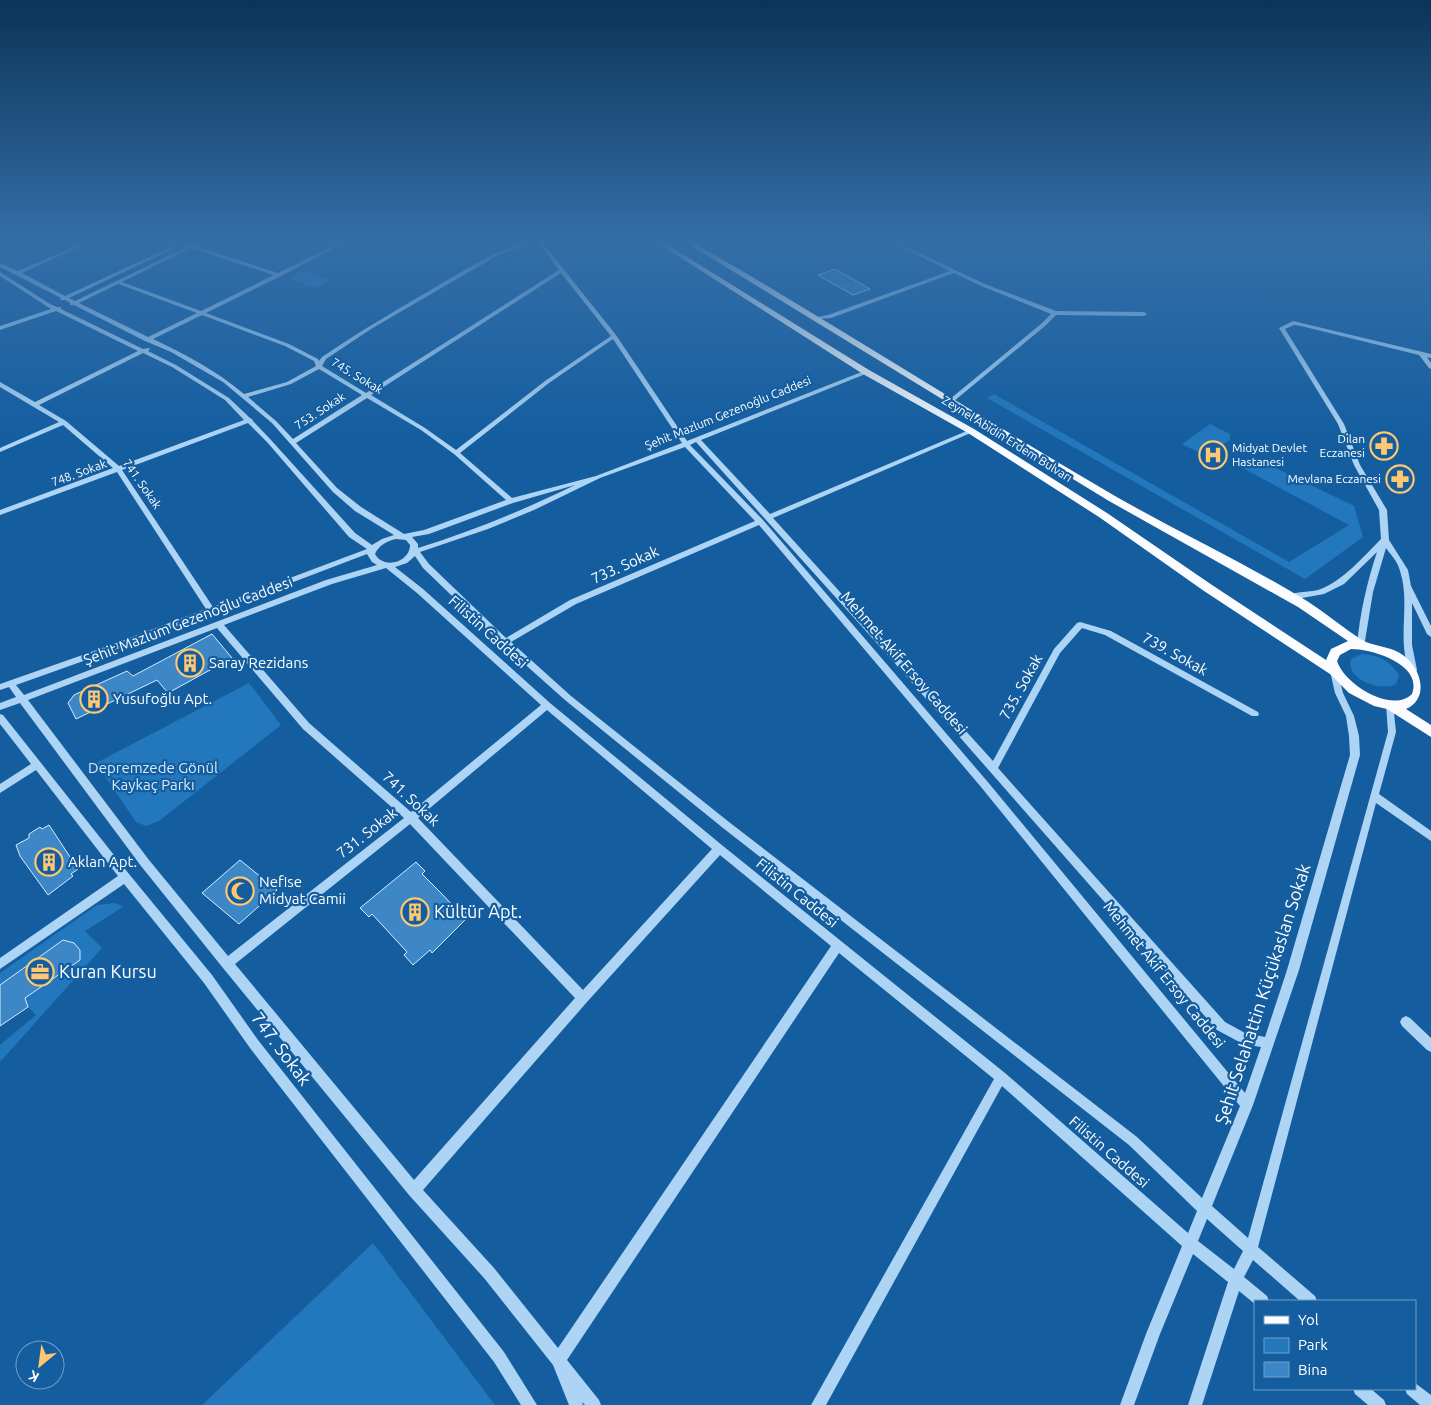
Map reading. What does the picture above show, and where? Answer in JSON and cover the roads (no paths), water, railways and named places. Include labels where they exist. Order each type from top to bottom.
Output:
[{"type":"main road","name":"Zeynel Abidin Erdem Bulvarı","points":[[763,308],[866,372],[971,431],[1103,515],[1208,588],[1334,671],[1350,689],[1362,697],[1390,705]]},
{"type":"main road","name":"Zeynel Abidin Erdem Bulvarı","points":[[801,308],[1112,499],[1290,597],[1338,627],[1361,645]]},
{"type":"main road","points":[[1334,671],[1331,662],[1334,654],[1340,648],[1349,645],[1361,645],[1384,650],[1400,659],[1431,682]]},
{"type":"main road","points":[[1390,705],[1403,705],[1413,702],[1420,696],[1422,688],[1420,679],[1413,670]]},
{"type":"main road","points":[[1390,705],[1431,732]]},
{"type":"street","points":[[0,319],[16,322],[43,308]]},
{"type":"street","points":[[55,308],[144,350],[208,386],[227,399],[250,420],[316,491],[352,534],[373,550]]},
{"type":"street","points":[[0,328],[63,308]]},
{"type":"street","points":[[83,308],[201,366],[225,381],[274,422],[335,490],[358,509],[403,537],[414,544],[415,551],[407,560],[401,563],[387,565],[375,562],[371,554],[382,541],[403,537]]},
{"type":"street","name":"745. Sokak","points":[[186,308],[287,345],[316,360],[319,367],[423,429],[456,453],[511,501]]},
{"type":"street","points":[[147,340],[212,308]]},
{"type":"street","points":[[244,396],[289,382],[319,367],[324,358],[405,308]]},
{"type":"street","name":"753. Sokak","points":[[292,443],[503,308]]},
{"type":"street","name":"Mehmet Akif Ersoy Caddesi","points":[[592,308],[614,336],[686,444],[764,520],[997,799],[1247,1105]]},
{"type":"street","points":[[819,318],[829,317],[855,308]]},
{"type":"street","points":[[1041,308],[1055,313],[1144,314]]},
{"type":"street","points":[[952,400],[1043,326],[1055,313]]},
{"type":"street","points":[[1361,645],[1364,618],[1376,566],[1385,540],[1383,510],[1357,465],[1341,424],[1282,328],[1294,323],[1301,324],[1431,356]]},
{"type":"street","points":[[456,453],[547,382],[614,336]]},
{"type":"street","points":[[36,404],[157,344]]},
{"type":"street","points":[[1421,353],[1431,367]]},
{"type":"street","name":"Şehit Mazlum Gezenoğlu Caddesi","points":[[403,537],[426,532],[511,501],[598,477],[866,372]]},
{"type":"street","name":"741. Sokak","points":[[0,384],[64,422],[119,470],[211,610]]},
{"type":"street","name":"748. Sokak","points":[[0,513],[250,420]]},
{"type":"street","points":[[0,450],[64,422]]},
{"type":"street","name":"733. Sokak","points":[[505,642],[574,602],[971,431]]},
{"type":"street","points":[[696,440],[764,520],[994,767],[1221,1026],[1242,1038],[1268,1043]]},
{"type":"street","name":"Şehit Mazlum Gezenoğlu Caddesi","points":[[415,551],[447,542],[558,497],[598,477]]},
{"type":"street","points":[[1385,540],[1404,570],[1408,658],[1413,670]]},
{"type":"street","points":[[1290,597],[1321,592],[1341,582],[1385,540]]},
{"type":"street","name":"Şehit Mazlum Gezenoğlu Caddesi","points":[[5,685],[114,647],[373,550]]},
{"type":"street","name":"Filistin Caddesi","points":[[415,551],[426,566],[505,642],[568,698],[726,825],[1133,1141],[1205,1209]]},
{"type":"street","name":"Şehit Mazlum Gezenoğlu Caddesi","points":[[0,707],[329,582],[387,565]]},
{"type":"street","name":"Filistin Caddesi","points":[[387,565],[420,591],[547,705],[719,849],[1001,1077],[1189,1243]]},
{"type":"street","points":[[1405,581],[1431,634]]},
{"type":"street","name":"741. Sokak","points":[[218,624],[306,726],[410,817],[583,998]]},
{"type":"street","name":"735. Sokak","points":[[994,767],[1057,651],[1080,625]]},
{"type":"street","name":"739. Sokak","points":[[1080,625],[1108,633],[1254,714]]},
{"type":"street","name":"Şehit Selahattin Küçükaslan Sokak","points":[[1127,1405],[1189,1243],[1205,1209],[1247,1105],[1293,970],[1355,755],[1350,716],[1339,693],[1334,671]]},
{"type":"street","points":[[5,685],[22,699],[145,863],[227,964],[414,1190],[489,1273],[594,1405]]},
{"type":"street","name":"731. Sokak","points":[[227,964],[547,705]]},
{"type":"street","points":[[1195,1405],[1236,1279],[1251,1250],[1392,732],[1390,705]]},
{"type":"street","name":"747. Sokak","points":[[0,717],[125,877],[208,979],[266,1060],[499,1356],[530,1405]]},
{"type":"street","points":[[0,788],[37,765]]},
{"type":"street","points":[[1374,796],[1431,837]]},
{"type":"street","points":[[414,1190],[583,998],[719,849]]},
{"type":"street","points":[[0,964],[125,877]]},
{"type":"street","points":[[558,1360],[838,945]]},
{"type":"street","points":[[1406,1022],[1431,1046]]},
{"type":"street","points":[[818,1405],[1001,1077]]},
{"type":"street","points":[[1205,1209],[1309,1300]]},
{"type":"street","points":[[1189,1243],[1261,1300]]},
{"type":"street","points":[[558,1360],[576,1405]]},
{"type":"street","points":[[1361,1390],[1379,1405]]},
{"type":"street","points":[[1413,1390],[1431,1405]]},
{"type":"place","name":"Dilan Eczanesi","points":[[1384,446]]},
{"type":"place","name":"Midyat Devlet Hastanesi","points":[[1213,455]]},
{"type":"place","name":"Mevlana Eczanesi","points":[[1400,479]]},
{"type":"place","name":"Saray Rezidans","points":[[190,663]]},
{"type":"place","name":"Yusufoğlu Apt.","points":[[94,699]]},
{"type":"place","name":"Aklan Apt.","points":[[49,862]]},
{"type":"place","name":"Nefise Midyat Camii","points":[[240,891]]},
{"type":"place","name":"Kültür Apt.","points":[[415,912]]},
{"type":"place","name":"Kuran Kursu","points":[[40,972]]},
{"type":"park label","name":"Depremzede Gönül Kaykaç Parkı","points":[[153,776]]}]
